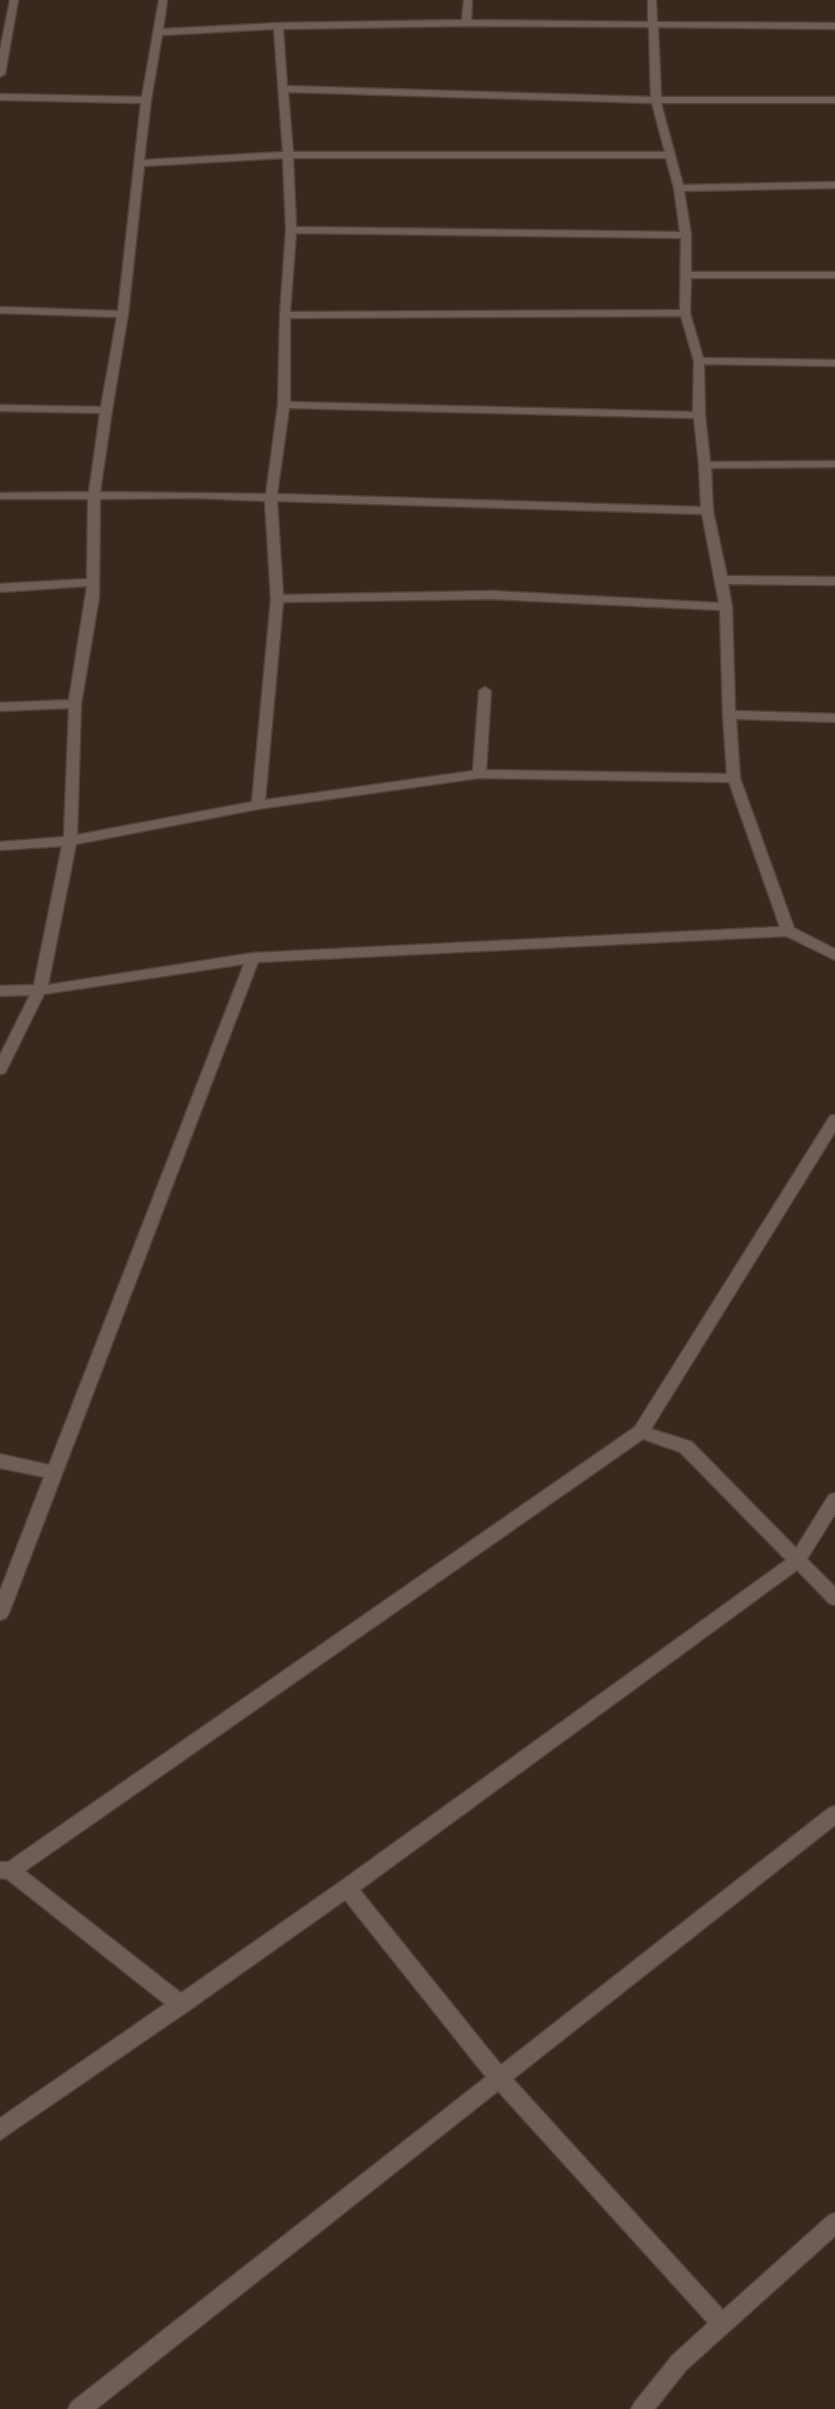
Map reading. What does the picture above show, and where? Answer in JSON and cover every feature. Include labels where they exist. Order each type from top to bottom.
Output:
[{"type":"street","points":[[0,74],[14,0]]},
{"type":"street","points":[[0,1069],[40,989],[70,841],[75,704],[94,582],[94,497],[106,410],[123,314],[146,100],[163,0]]},
{"type":"street","points":[[466,23],[468,0]]},
{"type":"street","points":[[652,0],[656,100],[679,188],[686,235],[685,313],[699,362],[699,415],[706,465],[707,511],[726,607],[729,715],[734,778],[788,931]]},
{"type":"street","points":[[159,32],[278,26],[466,23],[654,23],[835,26]]},
{"type":"street","points":[[258,805],[277,599],[271,499],[284,405],[290,230],[288,155],[278,26]]},
{"type":"street","points":[[283,89],[656,100],[835,100]]},
{"type":"street","points":[[0,97],[146,100]]},
{"type":"street","points":[[139,163],[288,155],[669,155]]},
{"type":"street","points":[[679,188],[835,185]]},
{"type":"street","points":[[290,230],[686,235]]},
{"type":"street","points":[[684,275],[835,275]]},
{"type":"street","points":[[0,310],[123,314]]},
{"type":"street","points":[[286,315],[685,313]]},
{"type":"street","points":[[699,362],[835,363]]},
{"type":"street","points":[[284,405],[699,415]]},
{"type":"street","points":[[0,408],[106,410]]},
{"type":"street","points":[[706,465],[835,464]]},
{"type":"street","points":[[0,496],[196,495],[271,499],[707,511]]},
{"type":"street","points":[[722,580],[835,580]]},
{"type":"street","points":[[0,588],[94,582]]},
{"type":"street","points":[[277,599],[492,595],[726,607]]},
{"type":"street","points":[[479,774],[485,690]]},
{"type":"street","points":[[0,707],[75,704]]},
{"type":"street","points":[[729,715],[835,718]]},
{"type":"street","points":[[0,846],[70,841],[258,805],[479,774],[734,778]]},
{"type":"street","points":[[0,991],[58,988],[253,958],[788,931],[835,955]]},
{"type":"street","points":[[0,1613],[253,958]]},
{"type":"street","points":[[181,2005],[5,1870],[641,1432],[835,1120]]},
{"type":"street","points":[[641,1432],[686,1447],[835,1598]]},
{"type":"street","points":[[0,1461],[53,1472]]},
{"type":"street","points":[[0,2130],[347,1888],[797,1561],[835,1500]]},
{"type":"street","points":[[79,2409],[835,1814]]},
{"type":"street","points":[[347,1888],[500,2078],[723,2325]]},
{"type":"street","points":[[642,2409],[679,2363],[835,2223]]}]
